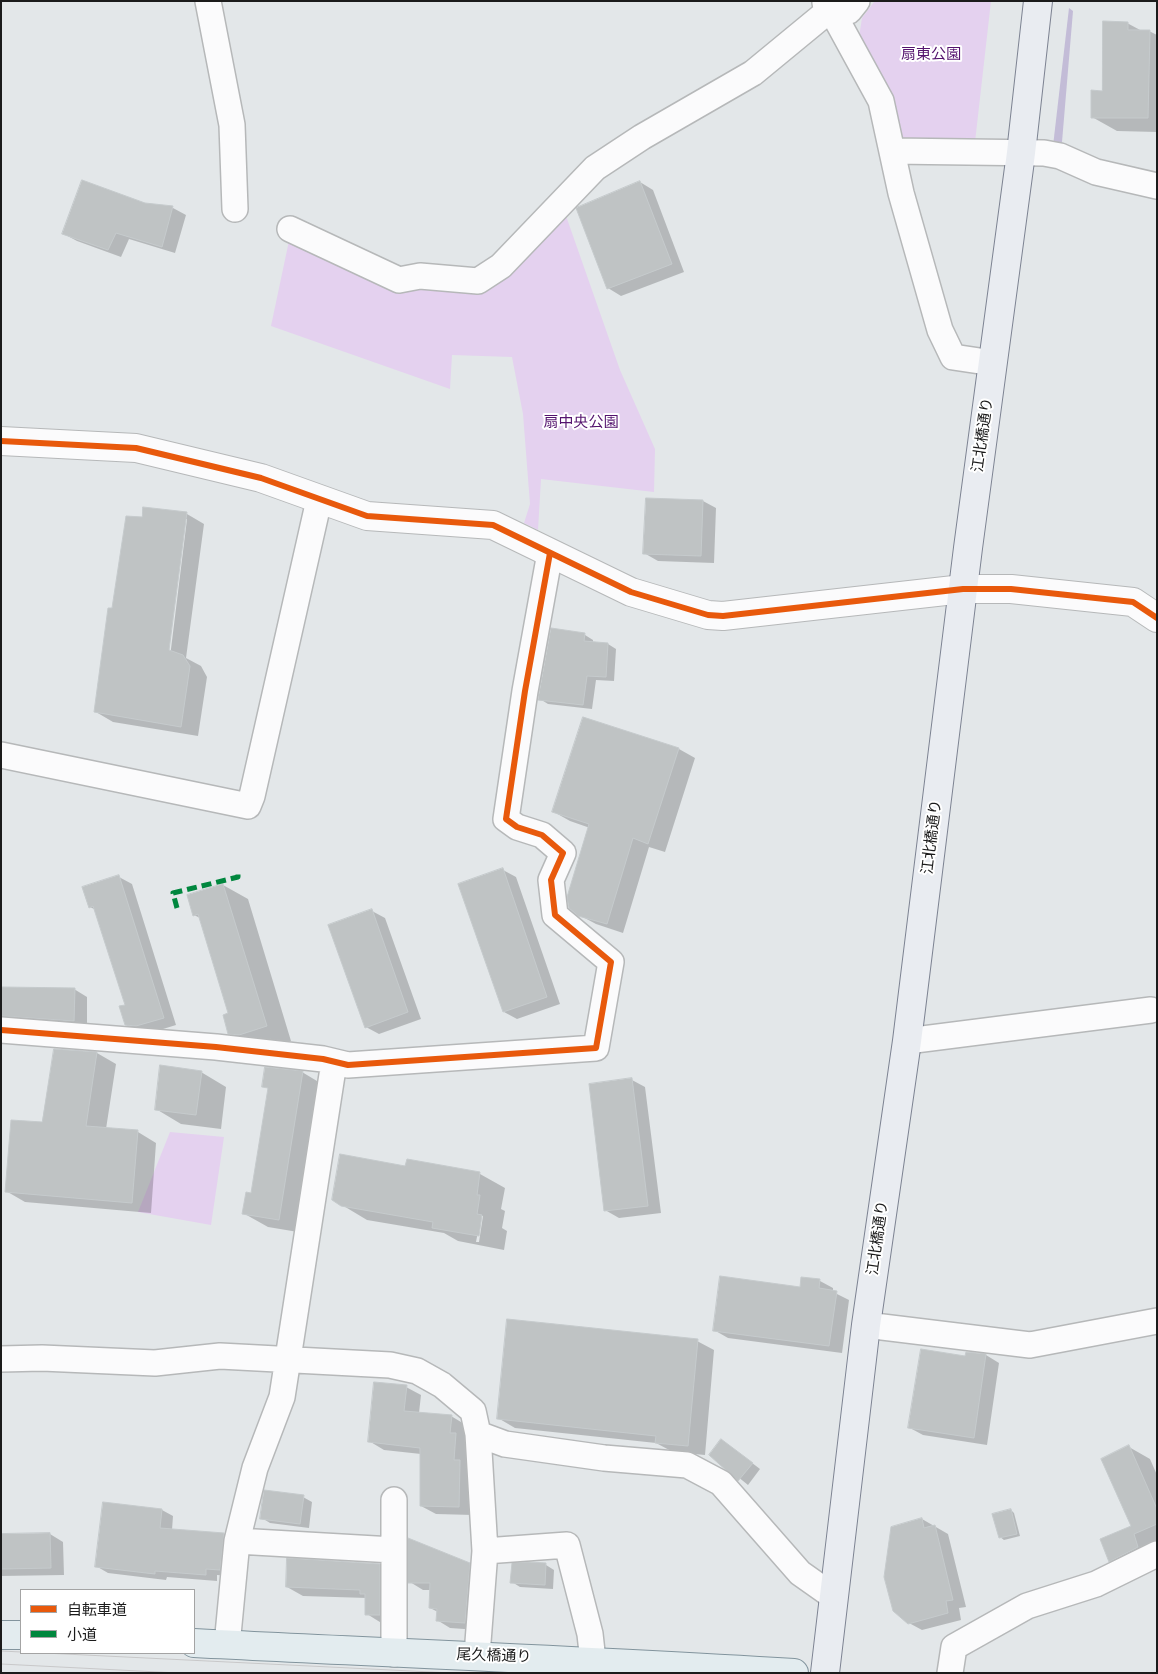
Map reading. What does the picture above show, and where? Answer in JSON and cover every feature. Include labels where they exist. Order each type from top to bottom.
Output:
[{"type":"main road","name":"江北橋通り","points":[[825,1673],[866,1325],[908,1041],[963,589],[1021,153],[1038,1]]},
{"type":"main road","points":[[1,1635],[20,1635]]},
{"type":"main road","name":"尾久橋通り","points":[[195,1643],[394,1654],[477,1655],[593,1660],[794,1673]]},
{"type":"street","points":[[208,1],[232,125],[235,209]]},
{"type":"street","points":[[828,8],[849,11],[857,1]]},
{"type":"street","points":[[828,8],[881,101],[901,193],[940,330],[953,357],[994,363]]},
{"type":"street","points":[[290,229],[399,280],[420,276],[478,281],[501,266],[596,168],[642,137],[753,73],[821,17],[828,8]]},
{"type":"street","points":[[892,151],[1021,153],[1060,156],[1096,172],[1157,186]]},
{"type":"street","points":[[1,441],[136,448],[261,478],[367,516],[493,525],[631,592],[708,615],[723,616],[963,589],[1011,589],[1133,602],[1157,618]]},
{"type":"street","points":[[1,755],[248,806],[252,796],[320,500]]},
{"type":"street","points":[[1,1030],[216,1047],[323,1058],[348,1065],[596,1048],[612,962],[555,916],[551,880],[563,853],[542,836],[517,827],[506,819],[525,691],[550,554]]},
{"type":"street","points":[[908,1041],[1151,1010]]},
{"type":"street","points":[[227,1645],[237,1541],[255,1468],[282,1397],[334,1062]]},
{"type":"street","points":[[866,1325],[1030,1345],[1157,1321]]},
{"type":"street","points":[[1,1359],[42,1358],[155,1363],[220,1356],[390,1365],[417,1371],[442,1385],[473,1411],[478,1434],[485,1551],[477,1655]]},
{"type":"street","points":[[478,1434],[505,1444],[604,1458],[687,1465],[721,1483],[800,1573],[834,1597]]},
{"type":"street","points":[[394,1500],[394,1654]]},
{"type":"street","points":[[237,1541],[394,1550]]},
{"type":"street","points":[[485,1551],[567,1545],[590,1634],[593,1660]]},
{"type":"street","points":[[950,1673],[954,1647],[1027,1606],[1096,1584],[1157,1554]]},
{"type":"shaded area","points":[[1069,8],[1073,11],[1062,142],[1053,146]]},
{"type":"green space","name":"扇東公園","points":[[991,1],[975,142],[902,139],[894,101],[859,37],[862,18],[874,2]]},
{"type":"green space","name":"扇中央公園","points":[[565,213],[620,370],[655,449],[654,492],[541,479],[538,530],[524,523],[530,504],[523,414],[512,357],[452,355],[450,389],[271,326],[290,236],[327,252],[480,289]]},
{"type":"green space","points":[[170,1132],[224,1137],[211,1225],[138,1212]]},
{"type":"building","points":[[1103,21],[1128,22],[1128,30],[1150,30],[1148,118],[1091,118],[1091,90],[1102,91]]},
{"type":"building","points":[[82,180],[145,203],[173,206],[162,247],[116,233],[108,250],[62,234]]},
{"type":"building","points":[[640,181],[672,264],[607,289],[576,208]]},
{"type":"building","points":[[646,498],[703,500],[701,556],[643,554]]},
{"type":"building","points":[[143,507],[187,512],[169,650],[183,655],[190,666],[181,727],[94,712],[108,608],[112,608],[126,516],[142,517]]},
{"type":"building","points":[[551,628],[585,633],[584,641],[608,643],[606,677],[587,676],[583,705],[538,700]]},
{"type":"building","points":[[583,717],[679,748],[648,844],[633,838],[607,924],[578,916],[569,908],[567,897],[589,824],[552,812]]},
{"type":"building","points":[[503,868],[547,997],[503,1012],[458,884]]},
{"type":"building","points":[[119,875],[164,1018],[136,1026],[125,1025],[119,1006],[125,1005],[93,906],[89,908],[82,887]]},
{"type":"building","points":[[223,884],[267,1026],[239,1035],[228,1034],[223,1015],[228,1013],[198,914],[193,916],[187,895]]},
{"type":"building","points":[[372,909],[408,1012],[365,1028],[328,925]]},
{"type":"building","points":[[1,987],[75,988],[74,1021],[1,1016]]},
{"type":"building","points":[[54,1049],[97,1052],[86,1126],[138,1130],[132,1203],[5,1192],[11,1120],[42,1122]]},
{"type":"building","points":[[160,1065],[202,1071],[196,1115],[155,1110]]},
{"type":"building","points":[[265,1067],[303,1071],[279,1220],[242,1214],[246,1192],[251,1193],[268,1088],[262,1087]]},
{"type":"building","points":[[632,1078],[648,1206],[604,1211],[589,1084]]},
{"type":"building","points":[[340,1154],[405,1166],[407,1159],[480,1172],[477,1195],[480,1195],[477,1214],[482,1215],[479,1236],[432,1228],[433,1222],[341,1206],[332,1200]]},
{"type":"building","points":[[720,1276],[800,1287],[801,1277],[820,1279],[819,1288],[837,1291],[829,1346],[713,1331]]},
{"type":"building","points":[[507,1319],[698,1339],[688,1446],[655,1443],[656,1436],[497,1419]]},
{"type":"building","points":[[921,1349],[965,1356],[966,1352],[986,1354],[974,1438],[908,1428]]},
{"type":"building","points":[[374,1382],[407,1385],[404,1411],[452,1415],[450,1433],[456,1433],[454,1460],[460,1460],[459,1507],[420,1506],[420,1448],[368,1442]]},
{"type":"building","points":[[721,1439],[753,1463],[738,1481],[709,1455]]},
{"type":"building","points":[[1129,1445],[1157,1509],[1157,1524],[1134,1534],[1138,1547],[1109,1562],[1100,1539],[1131,1526],[1101,1459]]},
{"type":"building","points":[[264,1490],[304,1495],[300,1524],[260,1519]]},
{"type":"building","points":[[103,1502],[162,1509],[160,1528],[224,1533],[220,1570],[206,1569],[206,1575],[155,1571],[155,1574],[95,1567]]},
{"type":"building","points":[[1011,1509],[1017,1534],[999,1538],[992,1514]]},
{"type":"building","points":[[922,1518],[924,1528],[935,1525],[953,1600],[946,1601],[948,1613],[908,1624],[893,1611],[884,1577],[891,1527]]},
{"type":"building","points":[[50,1533],[51,1568],[1,1569],[1,1534]]},
{"type":"building","points":[[408,1538],[470,1563],[465,1623],[436,1621],[437,1609],[429,1608],[430,1583],[408,1583]]},
{"type":"building","points":[[287,1558],[380,1564],[380,1615],[365,1615],[365,1594],[360,1594],[360,1590],[286,1587]]},
{"type":"building","points":[[512,1563],[546,1563],[545,1585],[510,1583]]},
{"type":"tram line","points":[[1,1651],[20,1652]]},
{"type":"tram line","points":[[64,1654],[452,1673]]},
{"type":"tram line","points":[[1,1664],[178,1673]]},
{"type":"marked path","points":[[177,908],[173,893],[238,877],[238,874]]},
{"type":"cycle path","points":[[1,441],[136,448],[261,478],[367,516],[493,525],[631,592],[708,615],[723,616],[963,589],[1011,589],[1133,602],[1157,618]]},
{"type":"cycle path","points":[[1,1030],[216,1047],[323,1059],[348,1065],[596,1048],[611,962],[555,915],[551,880],[563,853],[542,835],[517,827],[506,819],[525,691],[550,553]]}]
